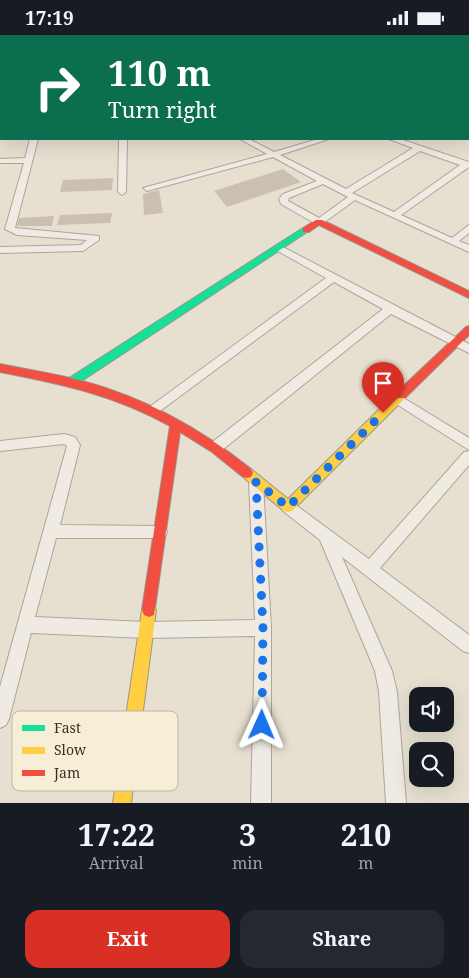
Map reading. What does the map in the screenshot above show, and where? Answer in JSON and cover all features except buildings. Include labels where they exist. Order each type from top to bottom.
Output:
[{"type":"street","points":[[0,250],[83,248],[96,238],[10,229],[34,140]]},
{"type":"street","points":[[122,192],[123,140]]},
{"type":"street","points":[[246,140],[350,195],[469,249]]},
{"type":"street","points":[[147,188],[322,140]]},
{"type":"street","points":[[396,140],[468,165]]},
{"type":"street","points":[[70,383],[318,222],[350,195],[419,148]]},
{"type":"street","points":[[0,161],[30,160]]},
{"type":"street","points":[[394,215],[468,165]]},
{"type":"street","points":[[323,181],[286,196],[283,199],[284,202],[318,222],[469,295]]},
{"type":"street","points":[[453,242],[469,229]]},
{"type":"street","points":[[279,248],[390,309],[469,349]]},
{"type":"street","points":[[152,411],[334,277]]},
{"type":"street","points":[[216,447],[390,309]]},
{"type":"street","points":[[288,507],[469,329]]},
{"type":"street","points":[[0,368],[70,383],[114,395],[176,423],[216,447],[256,482],[469,645]]},
{"type":"street","points":[[397,399],[469,445]]},
{"type":"street","points":[[135,711],[176,423]]},
{"type":"street","points":[[0,446],[64,439],[74,445],[0,719]]},
{"type":"street","points":[[370,569],[469,456]]},
{"type":"street","points":[[256,482],[263,628],[261,803]]},
{"type":"street","points":[[50,531],[160,532]]},
{"type":"street","points":[[326,535],[383,671],[388,691],[396,803]]},
{"type":"street","points":[[25,625],[146,630],[263,628]]},
{"type":"traffic: fast","points":[[70,383],[306,230]]},
{"type":"traffic: slow","points":[[247,473],[288,507],[401,395]]},
{"type":"traffic: slow","points":[[135,711],[149,610]]},
{"type":"traffic: slow","points":[[122,803],[124,791]]},
{"type":"traffic: jam","points":[[306,230],[319,222],[469,295]]},
{"type":"traffic: jam","points":[[401,395],[469,329]]},
{"type":"traffic: jam","points":[[0,368],[87,386],[133,403],[168,419],[200,438],[247,473]]},
{"type":"traffic: jam","points":[[149,610],[176,423]]},
{"type":"route","points":[[262,725],[263,628],[256,482],[288,507],[383,413]]}]
